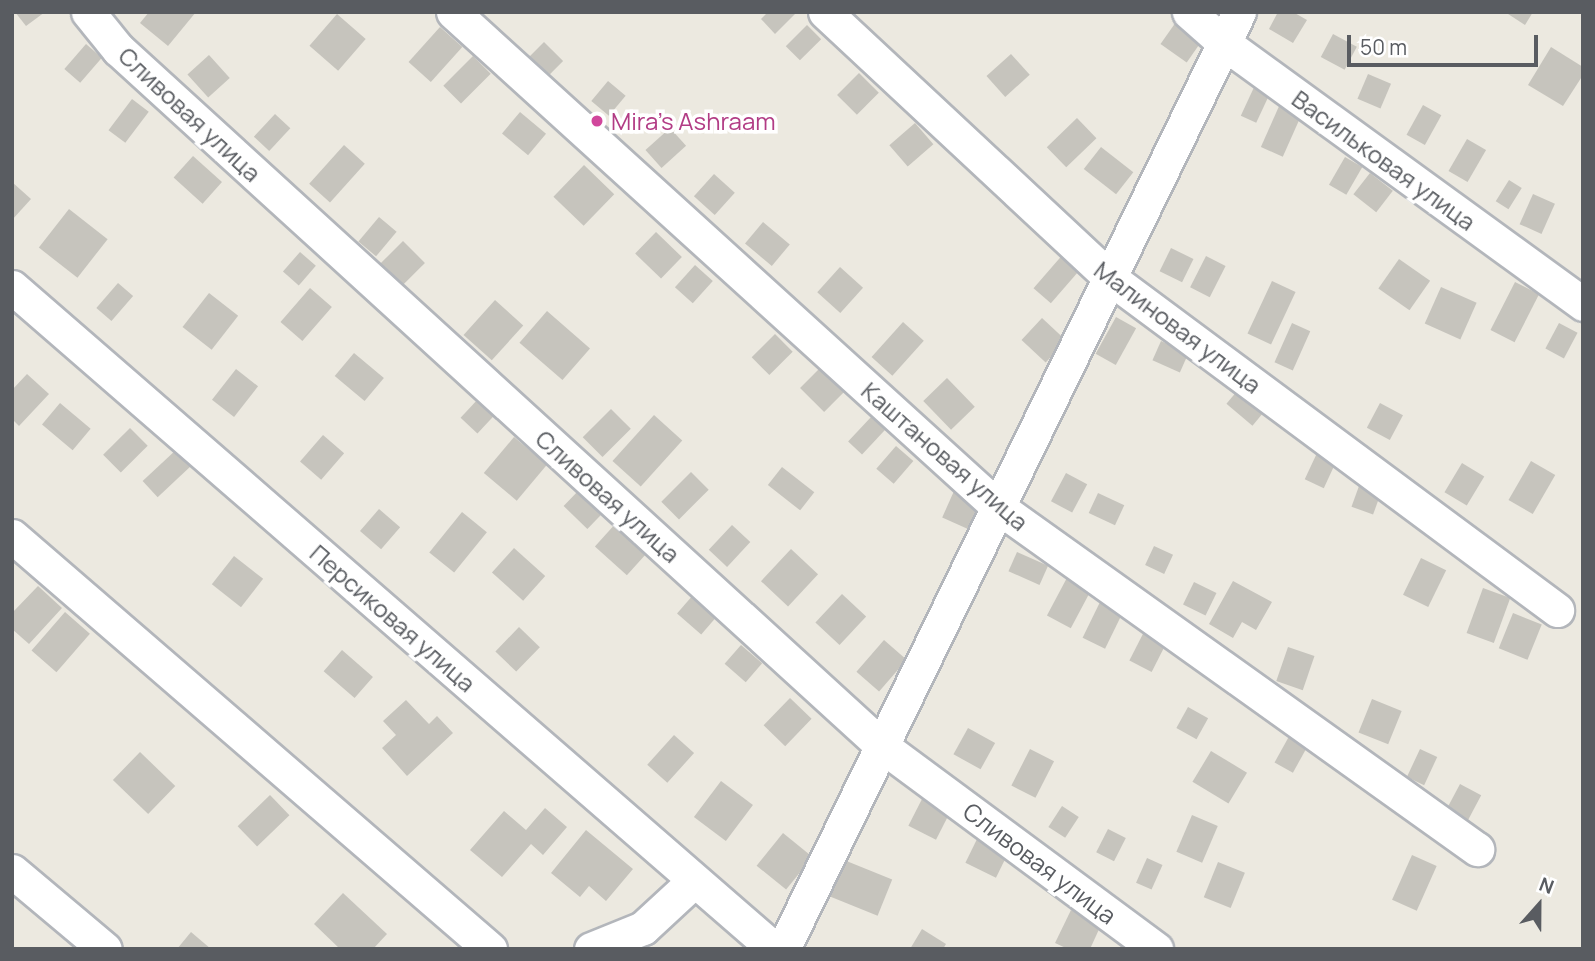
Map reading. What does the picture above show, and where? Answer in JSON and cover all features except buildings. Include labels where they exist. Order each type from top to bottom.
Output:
[{"type":"street","name":"Сливовая улица","points":[[88,12],[118,48],[882,746],[1156,949]]},
{"type":"street","name":"Каштановая улица","points":[[453,12],[998,507],[1477,849]]},
{"type":"street","name":"Малиновая улица","points":[[825,12],[1110,278],[1557,610]]},
{"type":"street","name":"Васильковая улица","points":[[1189,12],[1224,43],[1583,304]]},
{"type":"street","points":[[783,949],[1239,12]]},
{"type":"street","name":"Персиковая улица","points":[[12,287],[774,949]]},
{"type":"street","points":[[12,536],[489,949]]},
{"type":"street","points":[[12,871],[105,949]]},
{"type":"street","points":[[591,949],[643,928],[694,881]]},
{"type":"place","name":"Mira's Ashraam","points":[[597,121]]}]
